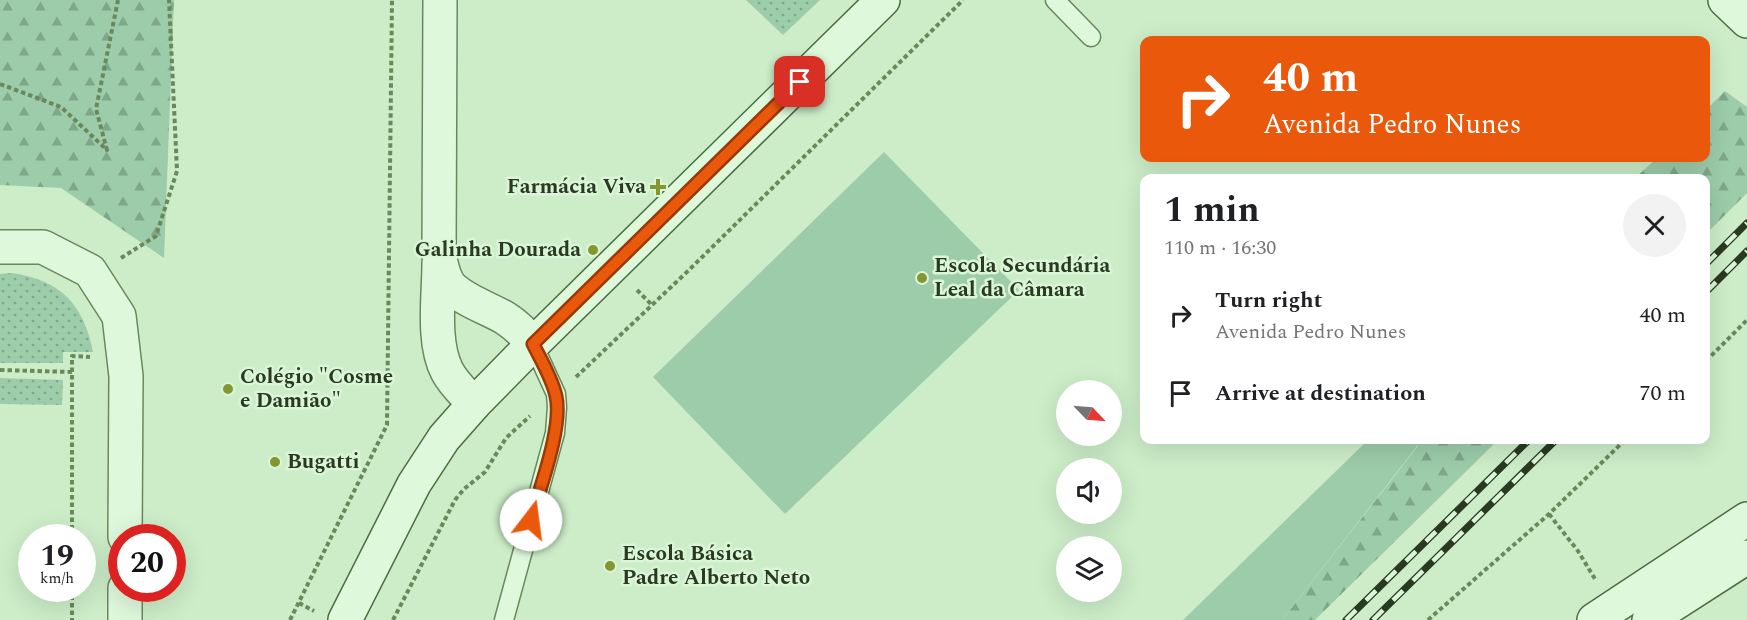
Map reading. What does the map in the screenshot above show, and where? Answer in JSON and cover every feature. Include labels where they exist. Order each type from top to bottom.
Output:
[{"type":"street","points":[[440,0],[439,341],[448,373],[474,404]]},
{"type":"street","points":[[345,620],[424,467],[444,438],[533,344],[883,0]]},
{"type":"street","points":[[1725,0],[1747,21]]},
{"type":"street","points":[[0,247],[43,248],[90,271],[119,316],[126,376],[125,524]]},
{"type":"street","points":[[439,255],[449,285],[459,294],[506,319],[521,330],[533,344]]},
{"type":"street","points":[[1603,614],[1747,519]]},
{"type":"street","points":[[1649,620],[1747,557]]},
{"type":"street","points":[[125,602],[125,620]]},
{"type":"lane","points":[[1055,0],[1091,37]]},
{"type":"lane","points":[[504,620],[555,433],[556,394],[533,344]]},
{"type":"path","points":[[0,84],[61,106],[107,150],[96,109],[118,0]]},
{"type":"path","points":[[90,271],[127,255],[156,236],[177,171],[170,0]]},
{"type":"path","points":[[290,620],[387,425],[392,0]]},
{"type":"path","points":[[952,0],[958,5]]},
{"type":"path","points":[[586,368],[689,270],[963,0]]},
{"type":"path","points":[[1710,357],[1747,320]]},
{"type":"path","points":[[72,524],[72,356],[124,358]]},
{"type":"path","points":[[0,370],[72,372]]},
{"type":"path","points":[[393,620],[455,500],[464,489],[485,472],[501,445],[522,423]]},
{"type":"path","points":[[1428,620],[1549,514],[1621,444]]},
{"type":"path","points":[[1549,514],[1578,551],[1603,614]]},
{"type":"path","points":[[72,602],[72,620]]},
{"type":"green space","points":[[0,0],[174,0],[164,258],[61,188],[0,185]]},
{"type":"green space","points":[[746,0],[820,0],[783,35]]},
{"type":"green space","points":[[1725,91],[1747,107],[1747,193],[1710,230],[1710,174],[1639,174],[1653,162],[1710,162],[1710,106]]},
{"type":"green space","points":[[884,152],[1019,290],[785,514],[653,377]]},
{"type":"green space","points":[[11,273],[43,281],[67,297],[83,320],[93,352],[63,352],[63,363],[0,363],[0,274]]},
{"type":"green space","points":[[0,378],[63,380],[62,405],[0,404]]},
{"type":"green space","points":[[1364,444],[1418,444],[1282,620],[1183,620]]},
{"type":"green space","points":[[1418,444],[1494,444],[1315,620],[1282,620]]},
{"type":"railway","points":[[1710,260],[1747,223]]},
{"type":"railway","points":[[1710,288],[1747,251]]},
{"type":"railway","points":[[1346,620],[1525,444]]},
{"type":"railway","points":[[1373,620],[1552,444]]},
{"type":"place","name":"Farmácia Viva","points":[[658,187]]},
{"type":"place","name":"Galinha Dourada","points":[[593,250]]},
{"type":"place","name":"Escola Secundária Leal da Câmara","points":[[922,278]]},
{"type":"place","name":"Colégio \"Cosme e Damião\"","points":[[228,389]]},
{"type":"place","name":"Bugatti","points":[[275,462]]},
{"type":"place","name":"Escola Básica Padre Alberto Neto","points":[[610,566]]},
{"type":"route","points":[[531,520],[555,433],[557,407],[556,394],[533,344],[800,82]]}]
